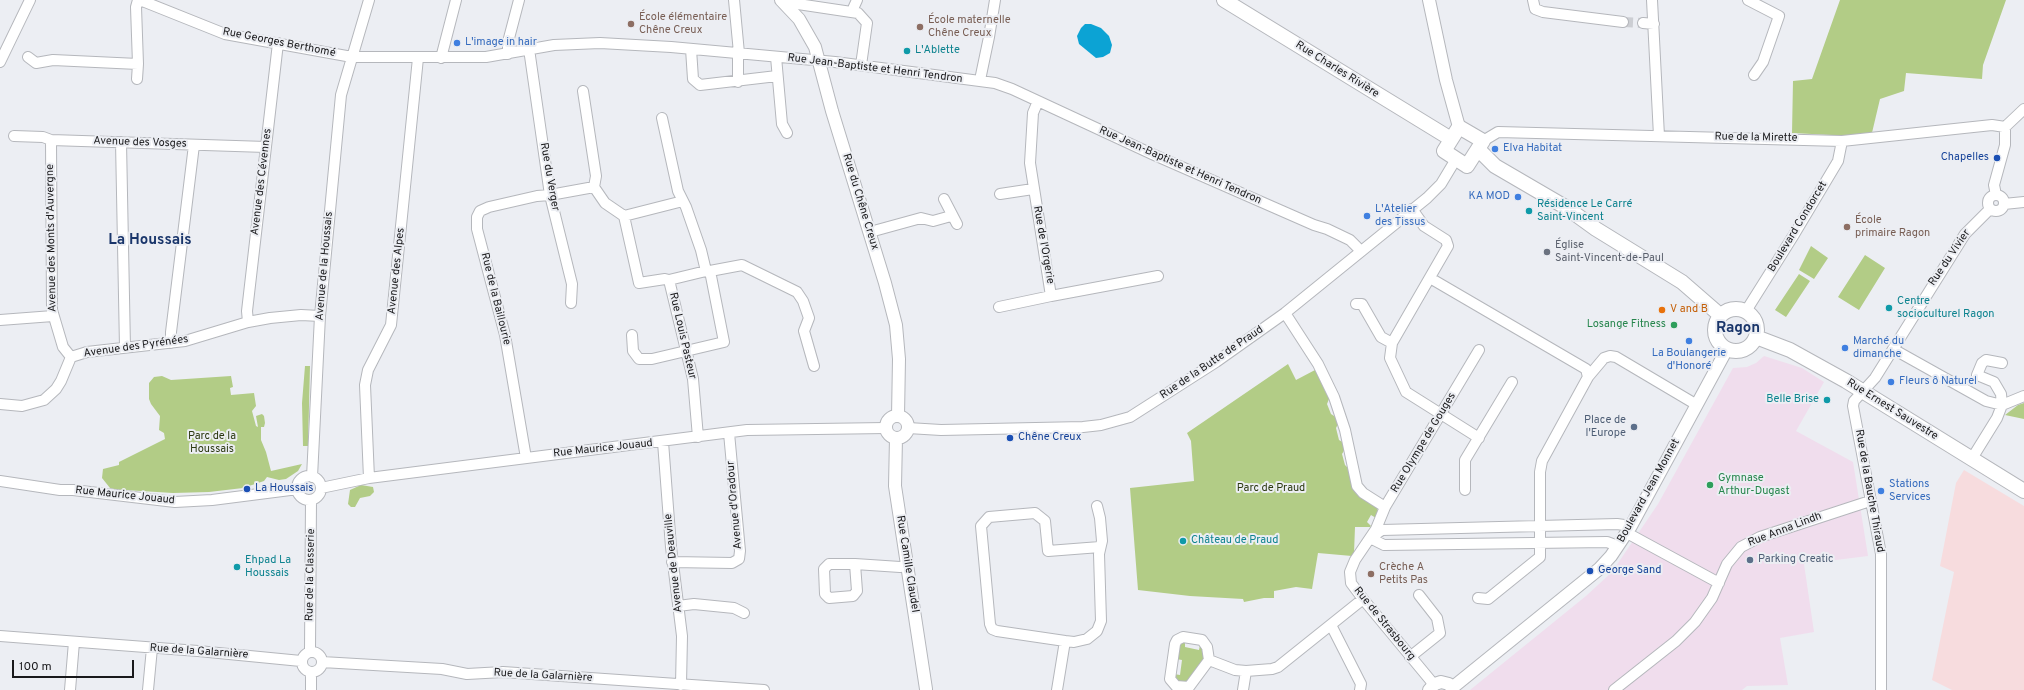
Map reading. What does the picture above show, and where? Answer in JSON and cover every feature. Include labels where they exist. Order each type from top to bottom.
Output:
[{"type":"main road","name":"Rue Charles Rivière","points":[[1224,0],[1451,139]]},
{"type":"main road","points":[[1477,150],[1468,166],[1444,151],[1459,127],[1477,150],[1494,166],[1567,208],[1596,229],[1685,285],[1720,315]]},
{"type":"main road","points":[[1735,308],[1746,311],[1754,319],[1757,331],[1756,337],[1753,342],[1744,349],[1739,351],[1727,349],[1722,346],[1716,337],[1715,326],[1720,315],[1735,308]]},
{"type":"main road","name":"Rue Ernest Sauvestre","points":[[1756,337],[1790,350],[1863,392],[1971,460],[2024,491]]},
{"type":"street","points":[[0,62],[30,0]]},
{"type":"street","points":[[137,79],[138,64],[136,7],[139,0]]},
{"type":"street","name":"Rue Georges Berthomé","points":[[139,0],[225,34],[352,57]]},
{"type":"street","name":"Avenue de la Houssais","points":[[312,477],[320,316],[341,95],[369,0]]},
{"type":"street","points":[[441,58],[456,0]]},
{"type":"street","points":[[508,54],[508,42],[519,0]]},
{"type":"street","points":[[734,0],[738,53],[738,82]]},
{"type":"street","points":[[852,11],[857,0]]},
{"type":"street","points":[[980,80],[990,37],[994,0]]},
{"type":"street","points":[[1429,0],[1446,80],[1459,127]]},
{"type":"street","points":[[1533,0],[1535,9],[1543,12],[1623,22]]},
{"type":"street","points":[[1652,0],[1659,136]]},
{"type":"street","points":[[1748,0],[1779,16],[1763,62],[1754,75]]},
{"type":"street","points":[[784,3],[858,13],[866,21],[861,65]]},
{"type":"street","name":"Rue du Chêne Creux","points":[[784,3],[805,28],[813,42],[820,62],[832,111],[870,232],[896,325],[899,360],[898,416]]},
{"type":"street","points":[[1643,23],[1654,24]]},
{"type":"street","name":"Avenue des Cévennes","points":[[248,322],[248,304],[278,43]]},
{"type":"street","name":"Rue Jean-Baptiste et Henri Tendron","points":[[352,57],[486,57],[554,45],[600,43],[738,53],[776,58],[861,65],[980,80],[1007,87],[1152,154],[1350,240],[1362,251]]},
{"type":"street","name":"Rue du Verger","points":[[529,49],[550,195],[572,284],[571,303]]},
{"type":"street","points":[[691,49],[693,79],[700,85],[738,82],[777,76]]},
{"type":"street","points":[[28,57],[36,62],[53,60],[138,64]]},
{"type":"street","name":"Avenue des Alpes","points":[[370,478],[364,385],[368,370],[391,325],[418,58]]},
{"type":"street","points":[[776,58],[782,124],[786,133]]},
{"type":"street","points":[[583,91],[596,176],[594,187],[605,203],[624,216],[683,201]]},
{"type":"street","name":"Rue de l'Orgerie","points":[[999,307],[1051,296],[1033,189],[1030,156],[1033,114],[1038,101]]},
{"type":"street","points":[[1996,195],[1994,185],[2004,145],[2005,126],[2024,109]]},
{"type":"street","points":[[632,335],[633,351],[639,359],[652,359],[724,342],[708,271],[678,191],[662,118]]},
{"type":"street","name":"Rue de la Mirette","points":[[1477,150],[1498,132],[1842,141],[1992,125],[2005,126]]},
{"type":"street","name":"Avenue des Vosges","points":[[14,136],[42,137],[51,140],[266,147]]},
{"type":"street","name":"Avenue des Monts d'Auvergne","points":[[51,140],[52,316],[63,347],[71,357]]},
{"type":"street","name":"Boulevard Condorcet","points":[[1746,311],[1838,161],[1842,141]]},
{"type":"street","points":[[121,142],[125,348]]},
{"type":"street","points":[[172,343],[171,332],[194,145]]},
{"type":"street","name":"Rue de la Butte de Praud","points":[[908,428],[941,430],[1083,426],[1117,422],[1130,417],[1216,362],[1285,313],[1362,251],[1441,184],[1456,159]]},
{"type":"street","points":[[550,195],[594,187]]},
{"type":"street","points":[[1000,194],[1033,189]]},
{"type":"street","name":"Rue de la Baillourie","points":[[526,458],[505,335],[477,229],[477,219],[480,211],[489,206],[537,196],[550,195]]},
{"type":"street","points":[[1996,195],[2001,197],[2004,204]]},
{"type":"street","points":[[1996,195],[1989,199],[1988,204],[1990,209],[1994,212],[2000,211],[2004,204]]},
{"type":"street","points":[[870,232],[921,218],[933,221],[954,220],[944,199]]},
{"type":"street","points":[[2004,204],[2024,202]]},
{"type":"street","points":[[1412,209],[1424,226],[1446,240],[1448,244],[1447,249],[1392,343],[1390,358],[1406,392],[1479,438]]},
{"type":"street","name":"Rue du Vivier","points":[[1863,392],[1875,378],[1965,234],[1990,209]]},
{"type":"street","name":"Rue Louis Pasteur","points":[[624,216],[639,283],[664,279],[668,280],[693,379],[698,437]]},
{"type":"street","points":[[668,280],[742,265],[797,292],[803,301],[809,318],[804,332],[814,366]]},
{"type":"street","points":[[1051,296],[1158,276]]},
{"type":"street","points":[[1430,278],[1586,369],[1588,377]]},
{"type":"street","points":[[1356,304],[1362,304],[1381,337],[1392,343]]},
{"type":"street","points":[[1285,313],[1318,364],[1334,398],[1345,430],[1357,486],[1363,493],[1385,507]]},
{"type":"street","points":[[0,320],[52,316]]},
{"type":"street","name":"Avenue des Pyrénées","points":[[0,404],[22,406],[44,400],[56,389],[71,357],[87,352],[185,342],[248,322],[301,316],[320,316]]},
{"type":"street","name":"Boulevard Jean Monnet","points":[[1453,689],[1599,569],[1618,546],[1629,529],[1727,349]]},
{"type":"street","name":"Rue Olympe de Gouges","points":[[1370,538],[1385,507],[1479,350]]},
{"type":"street","points":[[1893,350],[1986,401],[2002,406],[2024,396]]},
{"type":"street","points":[[1478,598],[1488,599],[1540,557],[1542,461],[1588,377],[1604,358],[1613,356],[1697,405]]},
{"type":"street","points":[[1965,389],[1977,375],[1982,363],[1986,360],[2002,363]]},
{"type":"street","points":[[1971,460],[1997,418],[2002,406],[2001,394],[1994,382],[1977,375]]},
{"type":"street","points":[[1465,490],[1465,460],[1512,382]]},
{"type":"street","name":"Rue de la Bauche Thiraud","points":[[1863,392],[1856,398],[1853,406],[1880,554],[1881,690]]},
{"type":"street","points":[[898,416],[906,420],[908,428],[904,436],[896,438],[889,434],[886,428],[889,420],[898,416]]},
{"type":"street","name":"Rue Maurice Jouaud","points":[[321,488],[370,478],[729,433],[762,430],[886,428]]},
{"type":"street","name":"Avenue d'Oradour","points":[[672,562],[732,562],[738,558],[740,551],[729,433]]},
{"type":"street","name":"Rue Camille Claudel","points":[[896,438],[895,486],[927,690]]},
{"type":"street","name":"Avenue de Deauville","points":[[663,442],[672,562],[682,636],[681,685]]},
{"type":"street","points":[[312,477],[318,480],[321,488],[319,495],[311,500],[303,498],[298,489],[298,484],[303,478],[312,477]]},
{"type":"street","name":"Rue Maurice Jouaud","points":[[0,481],[60,490],[73,490],[175,502],[212,500],[298,489]]},
{"type":"street","name":"Rue de la Classerie","points":[[310,651],[311,500]]},
{"type":"street","name":"Rue Anna Lindh","points":[[1614,690],[1685,632],[1705,610],[1733,555],[1751,541],[1870,501]]},
{"type":"street","points":[[1097,506],[1101,526],[1100,547],[1099,554],[1102,616],[1100,626],[1092,636],[1087,639],[1074,642],[992,629],[990,624],[981,526],[989,517],[1036,513],[1045,521],[1048,551],[1100,547]]},
{"type":"street","points":[[1618,546],[1607,542],[1382,545],[1370,538],[1382,530],[1617,524],[1629,529],[1719,583]]},
{"type":"street","points":[[1456,528],[1456,545]]},
{"type":"street","name":"Rue de Strasbourg","points":[[1370,538],[1355,560],[1350,572],[1351,583],[1431,681],[1431,688]]},
{"type":"street","points":[[855,564],[907,566]]},
{"type":"street","points":[[1410,656],[1440,633],[1437,618],[1419,595]]},
{"type":"street","points":[[1209,660],[1235,670],[1246,672],[1268,670],[1278,667],[1363,599]]},
{"type":"street","points":[[678,606],[694,604],[734,608],[744,613]]},
{"type":"street","points":[[1332,624],[1361,684],[1360,690]]},
{"type":"street","name":"Rue de la Galarnière","points":[[0,636],[268,657],[301,661]]},
{"type":"street","points":[[1183,637],[1202,640],[1207,647],[1209,660],[1189,687],[1176,686],[1170,680],[1175,644],[1177,640],[1183,637]]},
{"type":"street","points":[[1057,690],[1065,641]]},
{"type":"street","points":[[70,690],[74,642]]},
{"type":"street","points":[[148,690],[152,648]]},
{"type":"street","points":[[310,651],[319,654],[322,662],[320,669],[311,672],[304,669],[301,661],[304,654],[310,651]]},
{"type":"street","name":"Rue de la Galarnière","points":[[322,662],[442,669],[467,674],[503,672],[709,688],[764,690]]},
{"type":"street","points":[[310,690],[311,672]]},
{"type":"street","points":[[1243,690],[1246,672]]},
{"type":"street","points":[[1431,688],[1442,682],[1448,684],[1453,689]]},
{"type":"shaded area","points":[[1764,356],[1802,368],[1824,382],[1796,431],[1853,462],[1868,556],[1804,564],[1814,632],[1780,638],[1788,685],[1747,686],[1742,690],[1470,690],[1586,596],[1612,572],[1658,504],[1733,368],[1747,367],[1756,363]]},
{"type":"shaded area","points":[[1964,470],[2024,506],[2024,690],[1952,690],[1932,680],[1954,572],[1940,566],[1956,483]]},
{"type":"green space","points":[[1840,0],[2006,0],[1983,65],[1982,79],[1906,73],[1904,91],[1880,99],[1871,137],[1792,133],[1793,81],[1812,79]]},
{"type":"green space","points":[[1811,246],[1828,258],[1814,279],[1799,270]]},
{"type":"green space","points":[[1865,255],[1885,268],[1859,310],[1838,297]]},
{"type":"green space","points":[[1799,274],[1810,281],[1786,317],[1775,310]]},
{"type":"green space","name":"Parc de Praud","points":[[1288,364],[1296,380],[1315,370],[1329,399],[1327,404],[1331,414],[1337,418],[1338,424],[1336,428],[1339,440],[1344,443],[1345,449],[1342,454],[1345,465],[1377,507],[1378,512],[1376,518],[1371,515],[1367,522],[1371,526],[1370,527],[1355,527],[1354,553],[1352,556],[1318,553],[1312,589],[1296,587],[1274,591],[1274,598],[1264,598],[1244,602],[1243,599],[1190,596],[1138,590],[1130,488],[1194,481],[1191,441],[1187,433]]},
{"type":"green space","points":[[305,366],[310,366],[308,446],[303,446],[302,403]]},
{"type":"green space","name":"Parc de la Houssais","points":[[162,376],[171,380],[231,376],[233,387],[230,388],[231,395],[254,393],[256,406],[252,411],[256,426],[258,427],[256,416],[262,414],[264,416],[265,423],[264,427],[261,427],[261,440],[271,471],[302,464],[298,471],[286,479],[279,480],[267,477],[264,481],[243,488],[209,492],[173,493],[122,491],[110,488],[102,478],[103,469],[119,465],[119,462],[165,439],[164,433],[159,430],[160,416],[149,399],[149,383],[154,377]]},
{"type":"green space","points":[[2024,403],[2024,419],[2005,415],[2018,405]]},
{"type":"green space","points":[[361,485],[373,487],[374,492],[370,496],[360,498],[355,507],[351,507],[348,504],[350,490]]},
{"type":"green space","points":[[1185,641],[1185,647],[1199,650],[1200,645],[1202,645],[1205,655],[1190,683],[1176,683],[1174,674],[1180,675],[1182,660],[1176,659],[1179,644]]},
{"type":"water","points":[[1085,24],[1091,24],[1101,28],[1109,36],[1112,45],[1110,53],[1103,57],[1096,58],[1079,44],[1077,36]]},
{"type":"tunnel","points":[[1623,22],[1643,23]]},
{"type":"place","name":"École élémentaire Chêne Creux","points":[[631,24]]},
{"type":"place","name":"École maternelle Chêne Creux","points":[[920,27]]},
{"type":"place","name":"L'image in hair","points":[[457,43]]},
{"type":"place","name":"L'Ablette","points":[[907,51]]},
{"type":"place","name":"Elva Habitat","points":[[1495,149]]},
{"type":"place","name":"Chapelles","points":[[1997,158]]},
{"type":"place","name":"KA MOD","points":[[1518,197]]},
{"type":"place","name":"Résidence Le Carré Saint-Vincent","points":[[1529,211]]},
{"type":"place","name":"L'Atelier des Tissus","points":[[1367,216]]},
{"type":"place","name":"École primaire Ragon","points":[[1847,227]]},
{"type":"place","name":"Église Saint-Vincent-de-Paul","points":[[1547,252]]},
{"type":"place","name":"Centre socioculturel Ragon","points":[[1889,308]]},
{"type":"place","name":"V and B","points":[[1662,310]]},
{"type":"place","name":"Losange Fitness","points":[[1674,325]]},
{"type":"place","name":"La Boulangerie d'Honoré","points":[[1689,341]]},
{"type":"place","name":"Marché du dimanche","points":[[1845,348]]},
{"type":"place","name":"Fleurs ô Naturel","points":[[1891,382]]},
{"type":"place","name":"Belle Brise","points":[[1827,400]]},
{"type":"place","name":"Place de l'Europe","points":[[1634,427]]},
{"type":"place","name":"Chêne Creux","points":[[1010,438]]},
{"type":"place","name":"Gymnase Arthur-Dugast","points":[[1710,485]]},
{"type":"place","name":"La Houssais","points":[[247,489]]},
{"type":"place","name":"Stations Services","points":[[1881,491]]},
{"type":"place","name":"Château de Praud","points":[[1183,541]]},
{"type":"place","name":"Parking Creatic","points":[[1750,560]]},
{"type":"place","name":"Ehpad La Houssais","points":[[237,567]]},
{"type":"place","name":"George Sand","points":[[1590,571]]},
{"type":"place","name":"Crèche A Petits Pas","points":[[1371,574]]},
{"type":"district","name":"La Houssais","points":[[150,241]]},
{"type":"district","name":"Ragon","points":[[1738,329]]}]
